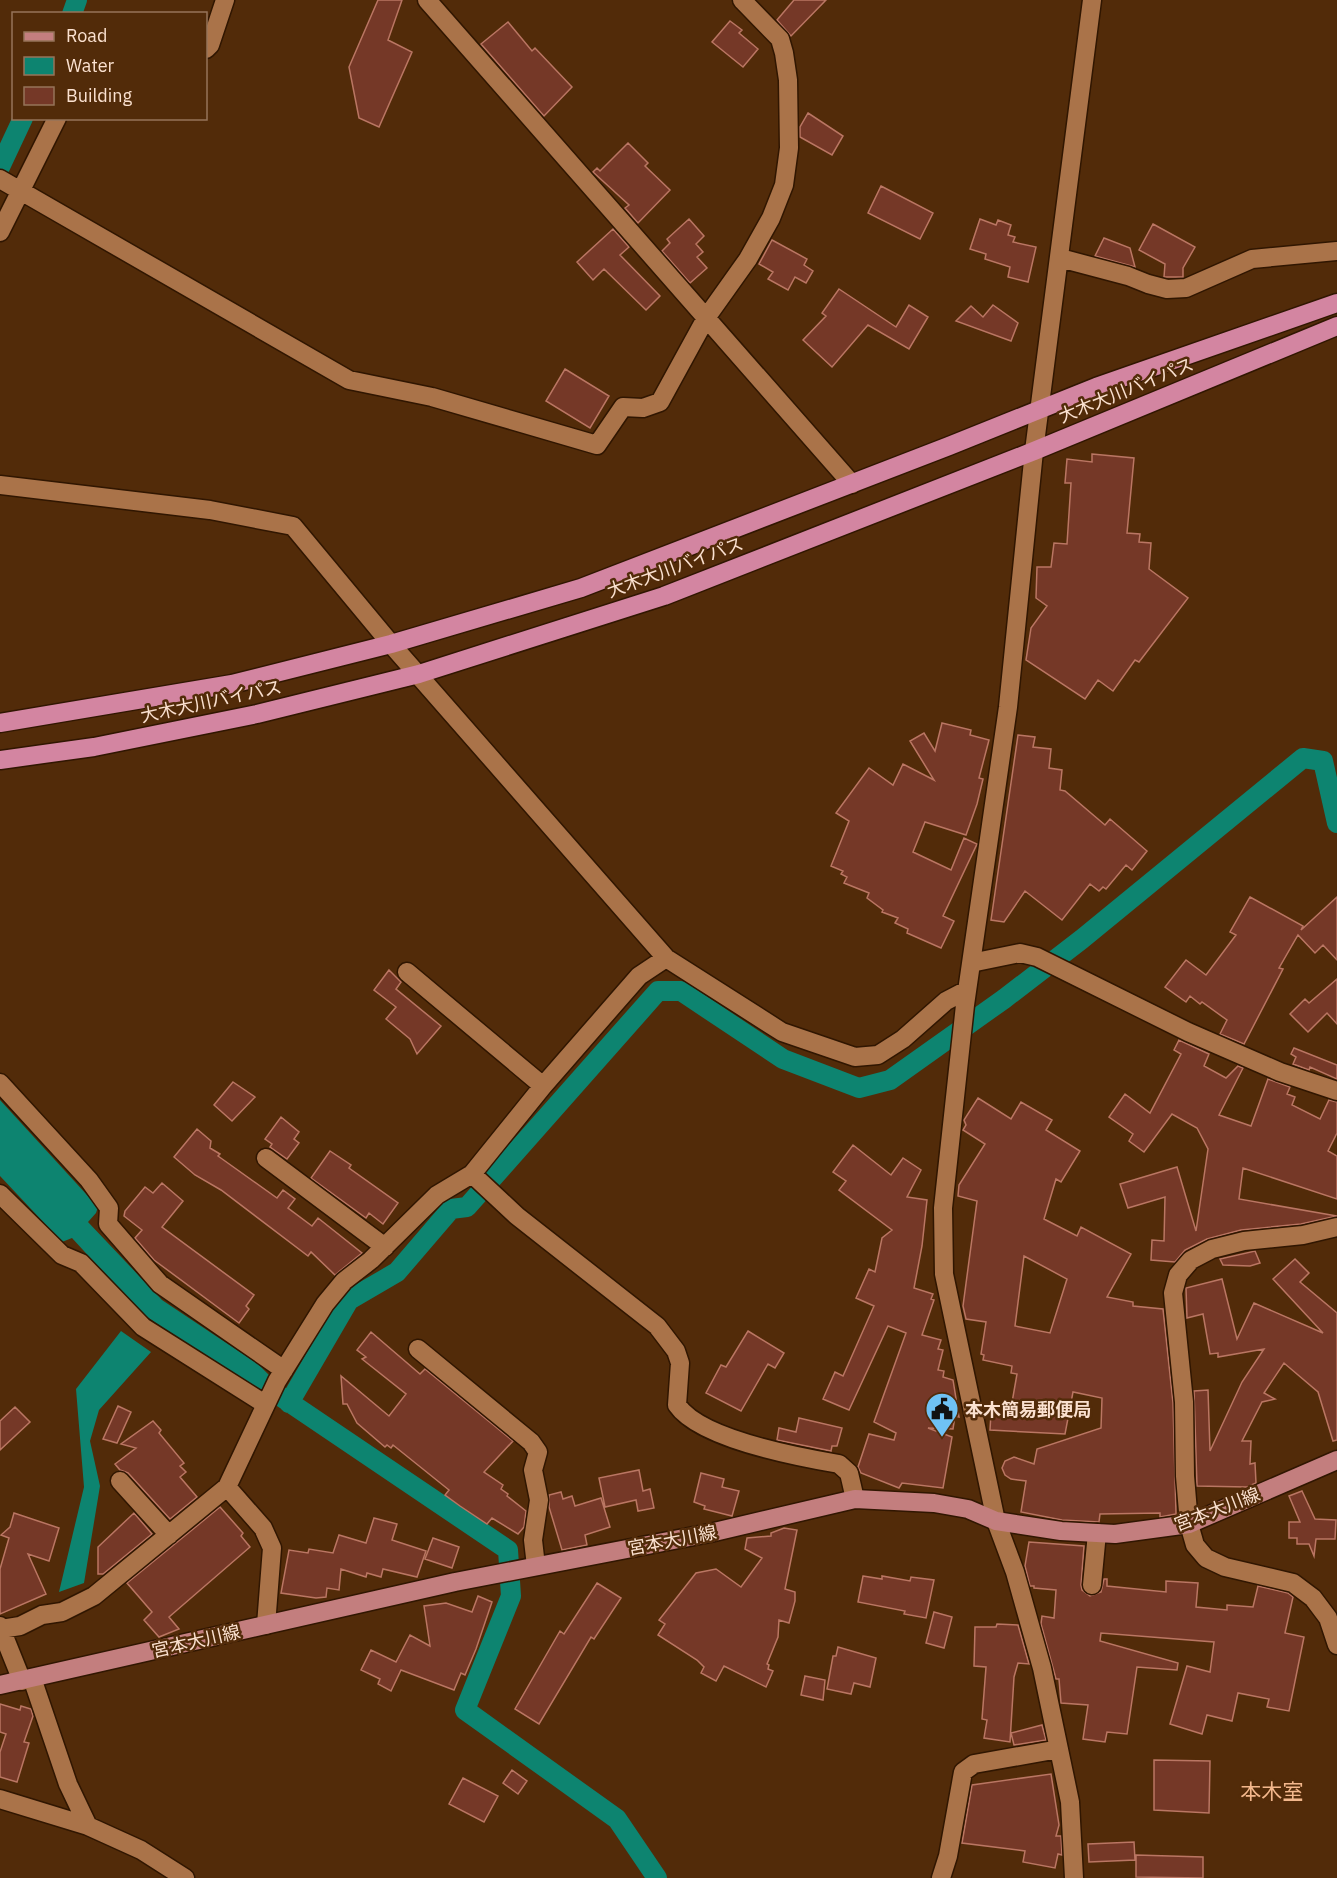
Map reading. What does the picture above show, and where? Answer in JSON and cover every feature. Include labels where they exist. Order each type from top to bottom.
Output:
[{"type":"highway","name":"大木大川バイパス","points":[[0,723],[232,684],[391,644],[581,588],[1096,387],[1337,303]]},
{"type":"highway","name":"大木大川バイパス","points":[[0,760],[106,745],[256,714],[419,674],[664,596],[1034,451],[1337,326]]},
{"type":"main road","name":"宮本大川線","points":[[0,1685],[536,1566],[710,1533],[855,1499],[934,1503],[968,1509],[996,1521],[1061,1531],[1097,1533],[1161,1530],[1189,1524],[1337,1460]]},
{"type":"street","points":[[207,48],[225,0]]},
{"type":"street","points":[[427,0],[852,484]]},
{"type":"street","points":[[0,179],[349,380],[432,397],[597,445],[623,407],[643,408],[660,402],[706,318],[748,259],[771,218],[784,185],[789,148],[788,80],[784,53],[780,39],[742,0]]},
{"type":"street","points":[[1074,1878],[1070,1802],[1042,1668],[1015,1572],[996,1521],[943,1264],[943,1208],[966,997],[1008,707],[1034,451],[1092,0]]},
{"type":"street","points":[[0,232],[56,120]]},
{"type":"street","points":[[1060,258],[1128,276],[1148,284],[1186,288],[1252,260],[1337,251]]},
{"type":"street","points":[[0,485],[210,510],[293,526],[391,644],[666,958],[782,1032],[855,1057],[878,1055],[903,1040],[946,1001],[966,997]]},
{"type":"street","points":[[971,963],[1020,953],[1037,957],[1231,1051],[1280,1072],[1337,1092]]},
{"type":"street","points":[[88,1826],[68,1784],[27,1679],[1,1627],[20,1626],[42,1615],[62,1612],[94,1596],[227,1487],[280,1375],[325,1304],[344,1281],[385,1247],[437,1196],[476,1178],[543,1086],[639,976],[666,958]]},
{"type":"street","points":[[407,972],[543,1086]]},
{"type":"street","points":[[0,1083],[89,1180],[109,1208],[108,1224],[160,1284],[280,1375]]},
{"type":"street","points":[[266,1158],[385,1247]]},
{"type":"street","points":[[476,1178],[496,1197],[657,1326],[676,1351],[680,1363],[677,1405],[688,1418],[702,1428],[735,1439],[839,1464],[849,1473],[855,1499]]},
{"type":"street","points":[[0,1194],[62,1255],[81,1263],[143,1327],[266,1401]]},
{"type":"street","points":[[1337,1227],[1303,1235],[1244,1241],[1212,1249],[1191,1260],[1178,1275],[1173,1293],[1184,1402],[1189,1524],[1195,1545],[1206,1558],[1225,1567],[1293,1583],[1313,1598],[1328,1618],[1337,1645]]},
{"type":"street","points":[[418,1350],[531,1442],[538,1452],[533,1470],[538,1500],[533,1540],[536,1566]]},
{"type":"street","points":[[120,1480],[170,1534]]},
{"type":"street","points":[[227,1487],[263,1528],[272,1548],[266,1625]]},
{"type":"street","points":[[1092,1585],[1097,1533]]},
{"type":"street","points":[[941,1878],[948,1856],[963,1772],[974,1764],[1059,1749]]},
{"type":"street","points":[[0,1798],[88,1826],[141,1851],[185,1878]]},
{"type":"water","points":[[0,1100],[98,1207],[88,1222],[162,1300],[258,1364],[271,1377],[264,1391],[247,1386],[140,1312],[72,1238],[62,1242],[0,1176]]},
{"type":"water","points":[[121,1331],[151,1352],[99,1410],[90,1441],[100,1486],[84,1583],[59,1592],[84,1487],[76,1389]]},
{"type":"building","points":[[378,0],[402,0],[388,40],[412,52],[379,127],[359,118],[349,67]]},
{"type":"building","points":[[794,0],[826,0],[791,36],[777,20]]},
{"type":"building","points":[[730,21],[742,30],[739,33],[758,49],[743,67],[712,42]]},
{"type":"building","points":[[508,22],[532,51],[535,48],[572,87],[544,116],[481,44]]},
{"type":"building","points":[[808,113],[843,136],[832,155],[800,137],[800,127]]},
{"type":"building","points":[[628,143],[648,163],[645,166],[670,190],[638,223],[625,208],[629,205],[593,172],[597,168],[600,171]]},
{"type":"building","points":[[881,186],[933,213],[920,239],[868,213]]},
{"type":"building","points":[[689,219],[704,236],[696,244],[703,252],[697,257],[707,268],[690,283],[662,251],[670,243],[667,239]]},
{"type":"building","points":[[980,219],[996,225],[998,220],[1011,225],[1008,235],[1015,237],[1013,242],[1036,247],[1028,282],[1008,277],[1010,267],[985,259],[986,254],[970,249]]},
{"type":"building","points":[[1153,224],[1195,247],[1183,268],[1183,277],[1164,277],[1165,264],[1139,250]]},
{"type":"building","points":[[613,229],[629,247],[620,255],[660,296],[646,310],[604,269],[593,280],[577,262]]},
{"type":"building","points":[[1104,238],[1130,248],[1135,267],[1095,256]]},
{"type":"building","points":[[772,240],[807,259],[804,265],[813,271],[806,283],[795,277],[788,290],[768,279],[773,272],[759,264]]},
{"type":"building","points":[[839,289],[896,327],[909,305],[928,317],[909,349],[868,325],[832,367],[803,340],[826,316],[822,313]]},
{"type":"building","points":[[993,305],[1018,323],[1011,341],[956,321],[971,306],[983,317]]},
{"type":"building","points":[[565,369],[609,396],[590,428],[546,401]]},
{"type":"building","points":[[1092,454],[1134,458],[1127,533],[1140,534],[1139,542],[1151,543],[1149,569],[1188,598],[1139,662],[1135,660],[1113,691],[1098,680],[1085,699],[1026,660],[1031,628],[1047,606],[1036,598],[1037,567],[1051,567],[1054,543],[1067,544],[1071,483],[1065,483],[1067,459],[1092,462]]},
{"type":"building","points":[[942,723],[971,730],[970,735],[989,740],[979,778],[983,779],[977,804],[966,835],[925,822],[913,852],[951,870],[964,838],[977,844],[943,916],[954,921],[941,948],[907,933],[908,929],[895,923],[898,918],[882,912],[883,910],[867,898],[869,893],[844,883],[847,877],[841,874],[843,871],[831,866],[849,821],[836,813],[869,768],[893,785],[903,764],[934,780],[910,741],[924,733],[935,751]]},
{"type":"building","points":[[1018,735],[1035,737],[1033,747],[1051,749],[1049,768],[1062,770],[1060,790],[1065,791],[1105,825],[1110,819],[1147,851],[1132,870],[1126,865],[1106,889],[1103,887],[1099,891],[1090,884],[1062,920],[1025,891],[1004,922],[991,920]]},
{"type":"building","points":[[1250,897],[1303,926],[1301,930],[1337,897],[1337,960],[1323,945],[1315,953],[1298,935],[1279,968],[1283,969],[1244,1044],[1220,1034],[1227,1020],[1202,1002],[1200,1004],[1190,996],[1186,1002],[1165,987],[1186,960],[1206,975],[1236,935],[1230,932]]},
{"type":"building","points":[[389,970],[401,982],[396,989],[441,1026],[417,1054],[410,1039],[386,1019],[396,1007],[374,990]]},
{"type":"building","points":[[1337,979],[1337,1024],[1327,1013],[1308,1032],[1290,1014],[1305,999],[1309,1003]]},
{"type":"building","points":[[1179,1040],[1209,1054],[1204,1066],[1226,1078],[1238,1066],[1243,1068],[1219,1115],[1251,1126],[1268,1079],[1290,1087],[1287,1094],[1295,1097],[1292,1105],[1320,1119],[1329,1100],[1337,1102],[1337,1133],[1328,1151],[1337,1156],[1337,1199],[1243,1168],[1239,1199],[1337,1216],[1301,1224],[1241,1230],[1207,1239],[1185,1250],[1175,1262],[1151,1260],[1152,1240],[1164,1241],[1165,1197],[1128,1208],[1120,1184],[1177,1167],[1196,1231],[1208,1149],[1197,1128],[1172,1114],[1144,1152],[1129,1141],[1133,1134],[1109,1117],[1125,1094],[1150,1113],[1181,1054],[1174,1050]]},
{"type":"building","points":[[1294,1048],[1337,1065],[1337,1079],[1310,1067],[1309,1070],[1293,1064],[1296,1057],[1291,1054]]},
{"type":"building","points":[[233,1082],[255,1097],[232,1121],[214,1105]]},
{"type":"building","points":[[978,1098],[1011,1119],[1021,1102],[1052,1120],[1046,1130],[1080,1151],[1061,1182],[1056,1179],[1044,1219],[1077,1236],[1081,1227],[1131,1254],[1107,1297],[1133,1302],[1133,1306],[1163,1309],[1173,1403],[1176,1514],[1160,1517],[1160,1513],[1100,1514],[1099,1522],[1062,1520],[1021,1512],[1026,1481],[1011,1479],[1005,1475],[1002,1468],[1005,1461],[1014,1457],[1034,1464],[1037,1449],[1101,1428],[1102,1398],[1073,1392],[1065,1434],[990,1430],[991,1413],[1010,1414],[1017,1374],[1011,1373],[1012,1366],[983,1360],[984,1355],[981,1354],[986,1322],[966,1319],[963,1306],[977,1201],[958,1196],[959,1185],[985,1144],[963,1130],[966,1125],[964,1120]],"holes":[[[1024,1256],[1067,1279],[1050,1333],[1015,1326]]]},
{"type":"building","points":[[281,1117],[299,1132],[294,1139],[299,1143],[287,1159],[270,1147],[272,1144],[265,1139]]},
{"type":"building","points":[[197,1129],[211,1141],[210,1148],[220,1154],[218,1156],[277,1198],[283,1190],[295,1199],[288,1208],[312,1226],[318,1218],[362,1253],[335,1275],[311,1252],[308,1256],[221,1190],[195,1175],[174,1157]]},
{"type":"building","points":[[853,1145],[891,1175],[903,1158],[921,1170],[907,1197],[927,1200],[914,1288],[933,1294],[931,1299],[934,1300],[922,1335],[941,1340],[938,1349],[943,1350],[938,1370],[944,1371],[943,1377],[953,1380],[959,1417],[955,1416],[953,1429],[928,1428],[952,1437],[943,1488],[902,1483],[899,1488],[861,1473],[858,1467],[869,1434],[894,1440],[896,1433],[874,1422],[906,1333],[888,1326],[849,1410],[823,1399],[835,1372],[843,1376],[874,1306],[856,1298],[869,1269],[875,1272],[882,1238],[892,1230],[839,1190],[846,1181],[833,1172]]},
{"type":"building","points":[[330,1151],[351,1165],[349,1168],[398,1203],[383,1224],[369,1213],[366,1218],[311,1178]]},
{"type":"building","points":[[162,1183],[183,1201],[162,1227],[254,1295],[246,1306],[249,1309],[239,1323],[154,1260],[135,1238],[142,1230],[124,1216],[125,1211],[145,1187],[153,1193]]},
{"type":"building","points":[[1255,1251],[1260,1263],[1250,1266],[1223,1265],[1220,1259]]},
{"type":"building","points":[[1295,1259],[1309,1273],[1300,1282],[1337,1313],[1337,1440],[1333,1441],[1318,1392],[1284,1363],[1264,1393],[1275,1399],[1262,1402],[1242,1441],[1251,1441],[1250,1464],[1255,1463],[1256,1483],[1247,1487],[1197,1486],[1194,1391],[1208,1390],[1210,1451],[1242,1382],[1264,1349],[1218,1357],[1218,1353],[1210,1354],[1203,1314],[1187,1318],[1186,1288],[1222,1279],[1237,1339],[1254,1303],[1323,1333],[1273,1279]]},
{"type":"building","points":[[748,1331],[784,1353],[775,1368],[768,1364],[741,1411],[706,1393],[721,1365],[726,1367]]},
{"type":"building","points":[[371,1332],[420,1374],[425,1369],[513,1441],[484,1472],[503,1485],[501,1489],[508,1494],[507,1496],[526,1511],[524,1527],[518,1534],[492,1518],[487,1524],[445,1495],[449,1490],[393,1445],[391,1448],[387,1445],[385,1447],[357,1423],[347,1404],[343,1404],[341,1376],[389,1416],[406,1394],[362,1359],[366,1357],[357,1350]]},
{"type":"building","points":[[118,1406],[131,1412],[117,1443],[103,1439]]},
{"type":"building","points":[[15,1407],[30,1422],[0,1450],[0,1421]]},
{"type":"building","points":[[799,1418],[842,1428],[837,1446],[832,1446],[831,1451],[777,1440],[779,1428],[796,1432]]},
{"type":"building","points":[[153,1421],[161,1430],[159,1433],[184,1463],[180,1466],[186,1472],[180,1477],[197,1497],[170,1519],[128,1473],[120,1470],[115,1464],[136,1448],[121,1444]]},
{"type":"building","points":[[639,1470],[643,1491],[650,1489],[654,1508],[638,1511],[636,1500],[605,1507],[599,1478]]},
{"type":"building","points":[[701,1473],[724,1479],[722,1487],[739,1491],[732,1516],[704,1509],[705,1506],[694,1502]]},
{"type":"building","points":[[1302,1491],[1315,1519],[1336,1520],[1335,1539],[1316,1539],[1314,1556],[1309,1544],[1297,1544],[1297,1538],[1289,1538],[1289,1522],[1300,1522],[1289,1496]]},
{"type":"building","points":[[561,1492],[563,1499],[572,1496],[575,1506],[601,1498],[610,1527],[585,1535],[587,1545],[562,1550],[549,1507],[549,1495]]},
{"type":"building","points":[[220,1507],[243,1533],[241,1536],[250,1547],[169,1617],[179,1629],[159,1637],[144,1620],[152,1612],[127,1583]]},
{"type":"building","points":[[14,1513],[59,1528],[49,1561],[28,1554],[46,1594],[0,1614],[0,1569],[9,1538],[1,1535],[10,1527]]},
{"type":"building","points":[[134,1513],[152,1534],[103,1574],[98,1574],[98,1547]]},
{"type":"building","points":[[374,1518],[397,1524],[392,1540],[426,1551],[417,1577],[383,1569],[381,1577],[367,1573],[366,1577],[341,1569],[339,1590],[327,1588],[326,1597],[316,1598],[281,1593],[289,1550],[308,1553],[309,1549],[333,1553],[339,1535],[366,1543]]},
{"type":"building","points":[[784,1528],[797,1530],[785,1589],[795,1592],[795,1601],[789,1623],[779,1620],[778,1637],[767,1664],[768,1669],[773,1671],[766,1687],[724,1666],[716,1681],[701,1673],[704,1667],[697,1660],[658,1635],[665,1624],[659,1620],[696,1573],[716,1569],[741,1587],[762,1558],[745,1549],[747,1538],[771,1536],[771,1533]]},
{"type":"building","points":[[433,1538],[459,1547],[452,1568],[425,1559]]},
{"type":"building","points":[[1029,1542],[1084,1546],[1081,1585],[1082,1590],[1090,1596],[1101,1592],[1104,1579],[1107,1579],[1107,1586],[1166,1592],[1166,1581],[1198,1583],[1196,1607],[1227,1610],[1227,1605],[1253,1607],[1258,1586],[1288,1593],[1293,1597],[1285,1633],[1304,1637],[1289,1711],[1267,1707],[1269,1699],[1238,1693],[1232,1721],[1207,1715],[1202,1734],[1170,1724],[1187,1666],[1210,1672],[1214,1642],[1101,1633],[1100,1641],[1178,1663],[1177,1670],[1137,1667],[1127,1734],[1107,1732],[1105,1742],[1083,1739],[1088,1705],[1061,1703],[1059,1679],[1056,1679],[1041,1624],[1042,1616],[1054,1618],[1056,1590],[1030,1586],[1025,1566]]},
{"type":"building","points":[[863,1576],[882,1579],[882,1576],[910,1581],[911,1577],[934,1580],[926,1618],[904,1614],[905,1611],[858,1602]]},
{"type":"building","points":[[597,1583],[621,1598],[594,1639],[591,1637],[539,1724],[515,1709],[560,1631],[564,1634]]},
{"type":"building","points":[[478,1596],[492,1602],[465,1675],[461,1673],[454,1690],[401,1670],[391,1691],[378,1684],[380,1679],[361,1670],[371,1650],[396,1662],[410,1635],[430,1646],[424,1606],[446,1603],[472,1612]]},
{"type":"building","points":[[934,1612],[952,1617],[944,1648],[926,1643]]},
{"type":"building","points":[[997,1624],[1018,1625],[1029,1664],[1018,1663],[1014,1677],[1010,1742],[984,1738],[987,1720],[982,1719],[986,1667],[974,1666],[975,1627],[996,1627]]},
{"type":"building","points":[[838,1647],[876,1658],[870,1687],[854,1683],[851,1694],[827,1689],[833,1656],[836,1656]]},
{"type":"building","points":[[805,1676],[825,1680],[823,1700],[801,1695]]},
{"type":"building","points":[[0,1704],[20,1710],[21,1706],[31,1709],[33,1716],[24,1742],[29,1743],[17,1782],[0,1777],[0,1752],[6,1734],[0,1732]]},
{"type":"building","points":[[1042,1725],[1046,1740],[1014,1745],[1011,1733]]},
{"type":"building","points":[[1154,1760],[1210,1761],[1209,1813],[1154,1810]]},
{"type":"building","points":[[512,1770],[527,1781],[518,1794],[503,1783]]},
{"type":"building","points":[[1051,1774],[1059,1825],[1056,1836],[1061,1836],[1062,1855],[1058,1854],[1055,1868],[1023,1862],[1025,1851],[962,1843],[972,1785]]},
{"type":"building","points":[[463,1778],[498,1796],[484,1822],[449,1804]]},
{"type":"building","points":[[1134,1842],[1135,1860],[1089,1862],[1088,1844]]},
{"type":"building","points":[[1136,1855],[1203,1857],[1203,1878],[1136,1877]]},
{"type":"waterway","points":[[73,12],[77,0]]},
{"type":"waterway","points":[[0,167],[22,120]]},
{"type":"waterway","points":[[289,1403],[349,1300],[397,1272],[451,1209],[467,1207],[658,991],[681,991],[783,1059],[859,1088],[890,1080],[1004,999],[1082,939],[1303,758],[1323,761],[1337,823]]},
{"type":"waterway","points":[[280,1396],[508,1550],[511,1596],[465,1710],[617,1819],[657,1878]]},
{"type":"place","name":"本木簡易郵便局","points":[[942,1438]]},
{"type":"district","name":"本木室","points":[[1272,1791]]}]
